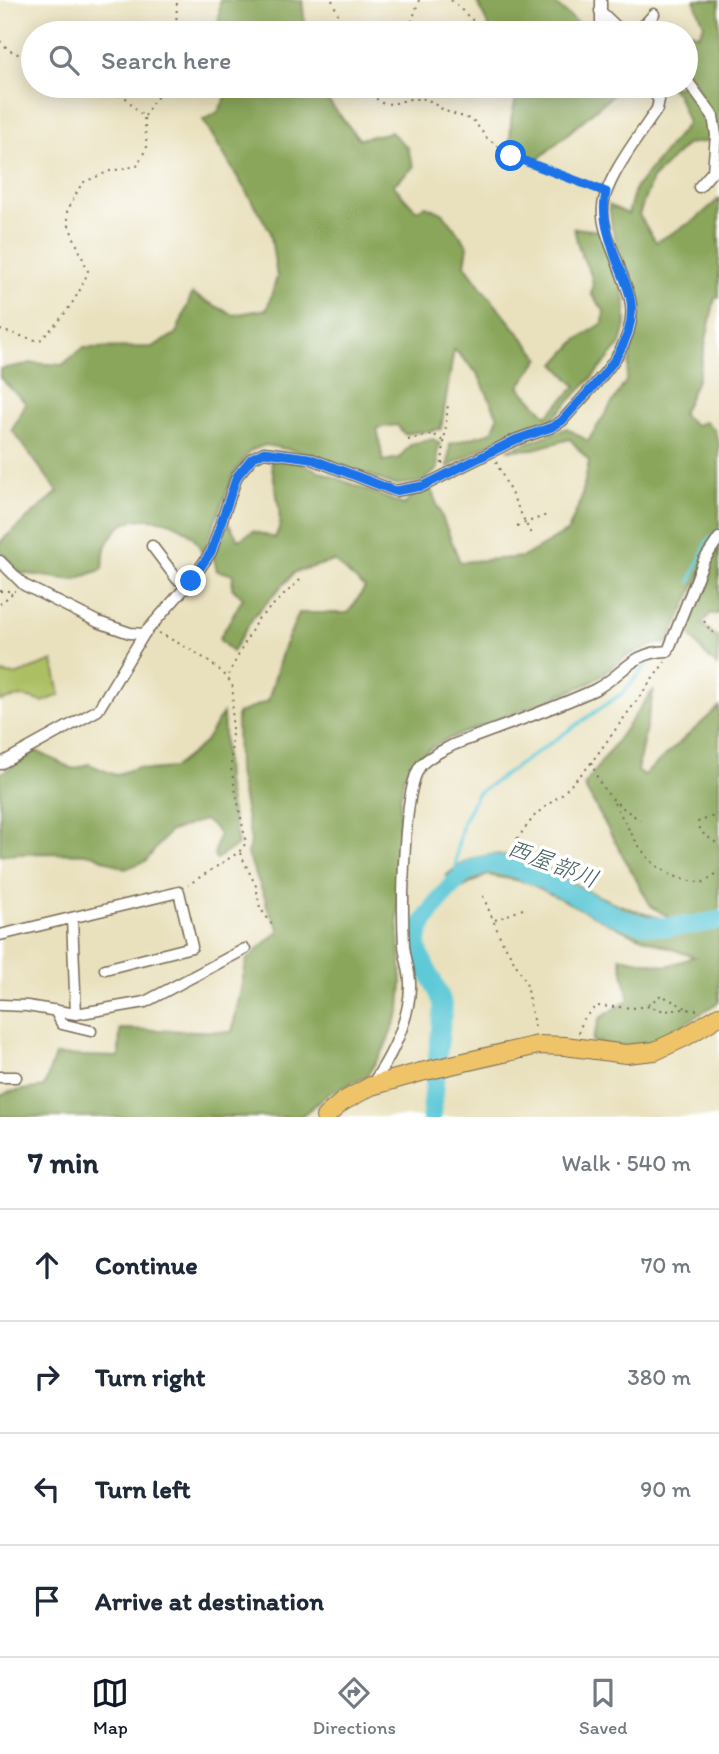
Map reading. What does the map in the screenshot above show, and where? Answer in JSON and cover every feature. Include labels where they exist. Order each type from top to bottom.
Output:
[{"type":"main road","points":[[325,1117],[342,1102],[371,1086],[421,1072],[538,1045],[626,1054],[655,1051],[713,1020]]},
{"type":"street","points":[[600,6],[612,21]]},
{"type":"street","points":[[647,21],[654,14]]},
{"type":"street","points":[[698,95],[713,116],[716,135],[716,165],[699,187]]},
{"type":"street","points":[[0,764],[97,710],[144,634],[191,581],[211,552],[237,476],[252,458],[264,452],[309,458],[395,491],[423,486],[515,440],[562,421],[625,343],[630,328],[631,301],[602,210],[606,192],[657,109],[658,98]]},
{"type":"street","points":[[371,1086],[399,1037],[409,998],[410,986],[404,945],[407,814],[420,766],[453,745],[596,689],[632,661],[656,651],[668,651],[704,560],[719,538]]},
{"type":"street","points":[[152,546],[177,579],[191,581]]},
{"type":"street","points":[[0,561],[24,585],[98,622],[130,633],[144,634]]},
{"type":"street","points":[[0,935],[179,892],[192,947],[105,969]]},
{"type":"street","points":[[72,919],[76,1014]]},
{"type":"street","points":[[0,1005],[27,1006],[76,1014],[145,1002],[245,949]]},
{"type":"street","points":[[55,1010],[62,1024],[91,1031]]},
{"type":"street","points":[[0,1077],[16,1077]]},
{"type":"path","points":[[176,21],[177,0]]},
{"type":"path","points":[[332,0],[341,21]]},
{"type":"path","points":[[412,21],[419,0]]},
{"type":"path","points":[[451,0],[473,21]]},
{"type":"path","points":[[0,41],[21,56]]},
{"type":"path","points":[[126,98],[144,117]]},
{"type":"path","points":[[0,330],[39,341],[56,325],[83,286],[88,271],[69,226],[66,211],[82,183],[110,171],[137,166],[146,147],[144,117],[156,98]]},
{"type":"path","points":[[376,98],[380,103],[392,104],[427,99],[445,111],[473,120],[487,138],[511,156],[606,192]]},
{"type":"path","points":[[444,475],[442,465],[448,404]]},
{"type":"path","points":[[408,440],[433,435],[444,441]]},
{"type":"path","points":[[490,452],[531,534]]},
{"type":"path","points":[[517,526],[547,514]]},
{"type":"path","points":[[228,676],[257,620],[300,580]]},
{"type":"path","points":[[0,592],[16,591],[0,604]]},
{"type":"path","points":[[704,621],[711,632],[719,633]]},
{"type":"path","points":[[144,634],[160,633],[221,669],[228,676],[233,688],[231,768],[246,843],[239,852],[179,892]]},
{"type":"path","points":[[517,839],[536,814],[562,794],[592,761],[628,710],[664,666],[668,651]]},
{"type":"path","points":[[592,761],[596,777],[645,856],[659,868],[686,881],[702,883],[719,872]]},
{"type":"path","points":[[614,803],[640,820]]},
{"type":"path","points":[[719,814],[698,822],[701,832],[719,845]]},
{"type":"path","points":[[239,852],[256,886],[260,908],[274,927]]},
{"type":"path","points":[[483,896],[501,939],[526,982],[538,1045]]},
{"type":"path","points":[[494,921],[523,909]]},
{"type":"path","points":[[574,1048],[583,1019],[596,1006],[638,1008],[646,1006],[661,995],[689,1009]]},
{"type":"path","points":[[646,1006],[665,1011],[699,1010],[713,1020]]},
{"type":"green space","points":[[220,0],[302,0],[305,21],[219,21]]},
{"type":"green space","points":[[476,0],[551,0],[575,21],[486,21]]},
{"type":"green space","points":[[694,0],[719,0],[719,137],[698,89],[698,35],[704,25]]},
{"type":"green space","points":[[226,98],[326,98],[359,139],[391,132],[407,147],[414,167],[393,185],[416,210],[426,206],[443,213],[468,246],[465,265],[540,358],[519,387],[547,416],[576,386],[555,364],[577,340],[603,323],[604,311],[591,294],[593,282],[574,228],[600,231],[625,299],[626,325],[621,344],[547,424],[500,438],[448,467],[450,444],[492,432],[498,417],[478,374],[454,349],[441,429],[404,434],[397,425],[377,428],[383,461],[399,458],[411,444],[433,439],[440,444],[437,453],[438,469],[421,482],[394,485],[312,454],[265,445],[250,451],[235,472],[202,554],[198,544],[182,528],[160,520],[136,520],[123,524],[107,543],[103,569],[74,580],[20,573],[0,551],[0,542],[58,492],[12,430],[26,403],[0,378],[0,369],[33,363],[62,365],[83,348],[152,347],[176,334],[192,294],[233,315],[267,309],[277,277],[270,231],[203,120],[218,112]]},
{"type":"green space","points":[[516,98],[609,98],[536,161],[510,145],[511,120]]},
{"type":"green space","points":[[679,98],[696,98],[702,105],[708,116],[709,141],[687,144],[652,179],[639,215],[656,242],[695,220],[719,199],[719,298],[715,298],[698,378],[682,414],[695,425],[705,422],[714,429],[719,444],[719,534],[668,643],[656,644],[627,656],[590,683],[441,742],[417,757],[404,776],[400,800],[400,1010],[384,1049],[366,1077],[330,1093],[300,1117],[0,1117],[0,1096],[9,1092],[44,1087],[55,1055],[119,1057],[120,1029],[232,1032],[247,959],[280,930],[267,907],[247,853],[251,841],[238,772],[237,714],[268,701],[283,649],[299,613],[348,613],[365,588],[334,561],[295,572],[254,616],[232,652],[219,639],[243,598],[232,588],[233,574],[217,571],[213,555],[228,523],[239,540],[253,531],[275,538],[280,526],[270,456],[297,462],[404,505],[414,494],[430,487],[460,562],[523,557],[568,531],[581,500],[589,461],[570,439],[533,449],[507,450],[567,428],[588,441],[626,381],[637,317],[631,286],[612,228],[609,205],[628,214],[635,188],[688,123]]},
{"type":"green space","points":[[719,545],[719,614],[710,614],[702,624],[719,639],[717,666],[701,650],[684,626],[705,567]]},
{"type":"green space","points":[[53,661],[60,695],[43,702],[22,696],[0,701],[0,673],[15,675]]},
{"type":"green space","points":[[654,689],[637,771],[644,775],[719,707],[719,1002],[654,1043],[623,1049],[592,1041],[600,1018],[629,1000],[620,957],[667,966],[694,957],[627,932],[527,882],[487,875],[456,891],[446,876],[466,862],[485,856],[504,855],[542,867],[617,904],[675,921],[651,906],[584,786]]},
{"type":"green space","points":[[223,713],[226,782],[238,845],[216,859],[214,855],[219,835],[213,826],[203,820],[169,832],[146,861],[125,869],[92,854],[0,855],[0,774],[36,751],[73,769],[89,764],[115,775],[138,767],[148,770],[173,768],[203,744]]},
{"type":"waterway","points":[[690,582],[707,542],[719,530]]},
{"type":"waterway","points":[[455,882],[457,850],[463,822],[477,794],[624,692],[649,662],[660,654]]},
{"type":"waterway","name":"西屋部川","points":[[431,1117],[443,1006],[420,955],[418,936],[433,910],[463,875],[485,865],[516,869],[636,923],[683,926],[719,920]]},
{"type":"route","points":[[191,581],[211,552],[237,476],[252,458],[264,452],[287,454],[309,458],[395,491],[423,486],[515,440],[562,421],[615,358],[625,343],[630,328],[631,301],[602,210],[606,192],[511,156]]}]
